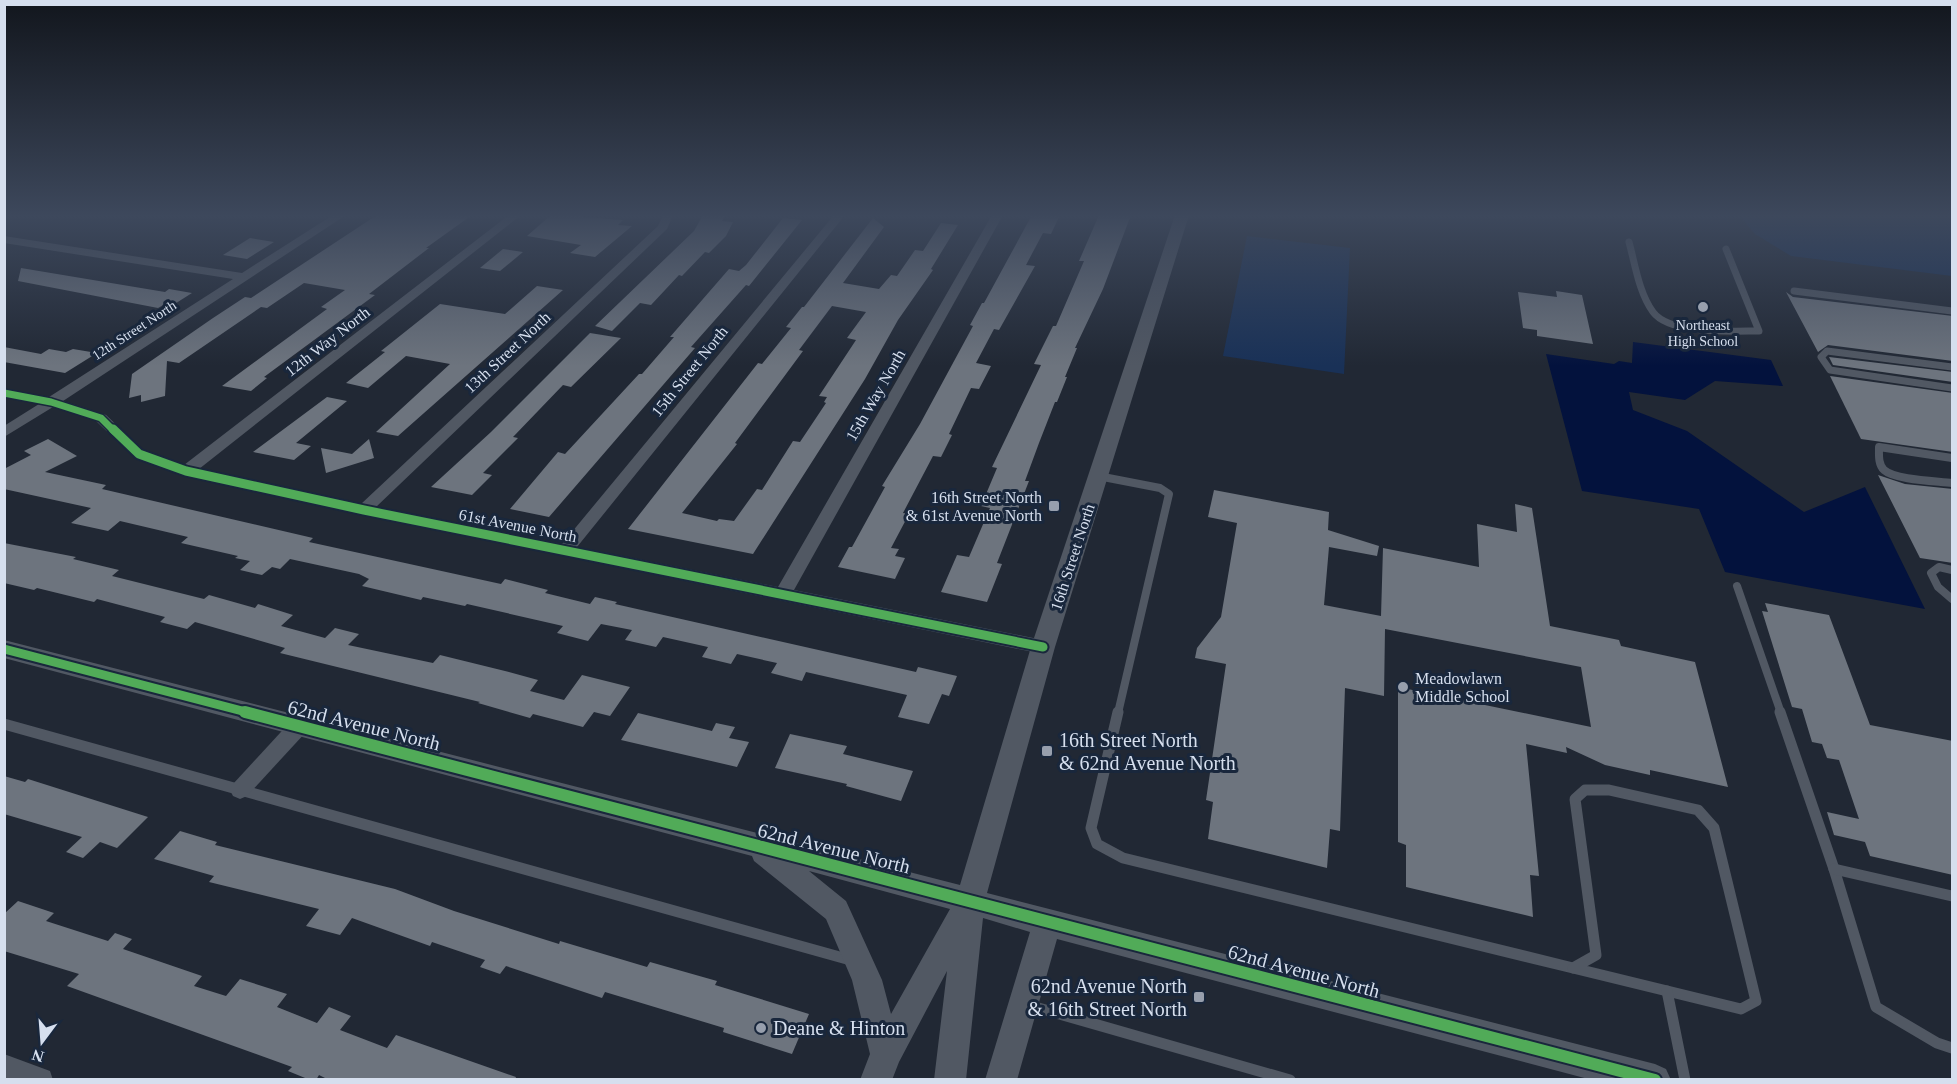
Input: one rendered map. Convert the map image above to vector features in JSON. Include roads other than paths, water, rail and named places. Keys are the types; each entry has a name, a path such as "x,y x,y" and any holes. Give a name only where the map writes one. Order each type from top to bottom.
{"street":[{"path":"172,266 244,277"},
{"name":"12th Street North","path":"4,433 262,266"},
{"name":"12th Way North","path":"186,471 451,266"},
{"name":"13th Street North","path":"364,510 621,266"},
{"name":"15th Street North","path":"566,550 799,266"},
{"name":"15th Way North","path":"783,594 969,266"},
{"name":"16th Street North","path":"950,1080 970,901 1043,647 1166,266"},
{"name":"61st Avenue North","path":"4,393 51,402 101,418 139,454 186,471 364,510 1043,647"},
{"name":"62nd Avenue North","path":"4,649 1655,1080"},
{"path":"240,790 298,726"},
{"path":"757,846 836,910 867,980 881,1067"},
{"name":"16th Street North","path":"881,1067 970,901"},
{"path":"1001,1080 1047,923"},
{"path":"4,1066 41,1080"}],"lane":[{"path":"1637,266 1653,314 1666,323 1722,331 1759,331 1733,266"},
{"path":"1794,291 1953,311"},
{"path":"1953,367 1827,351 1821,357 1830,370 1953,388"},
{"path":"1953,458 1879,447 1879,460 1884,470 1894,475 1953,483"},
{"path":"1098,476 1160,488 1169,494 1091,828 1096,844 1123,858 1573,968 1668,991 1741,1009 1756,1001 1714,828 1698,810 1609,790 1585,790 1575,799 1596,955 1573,968"},
{"path":"1953,570 1939,567 1931,573 1938,587 1953,598"},
{"path":"1737,586 1834,869 1876,1007 1937,1043 1953,1048"},
{"path":"4,724 860,963"},
{"path":"1834,869 1953,896"},
{"path":"1668,991 1685,1080"},
{"path":"1024,1003 1290,1080"}],"place":[{"name":"Northeast High School","path":"1703,307"},
{"name":"16th Street North & 61st Avenue North","path":"1054,506"},
{"name":"Meadowlawn Middle School","path":"1403,687"},
{"name":"16th Street North & 62nd Avenue North","path":"1047,751"},
{"name":"62nd Avenue North & 16th Street North","path":"1199,997"},
{"name":"Deane & Hinton","path":"761,1028"}]}
